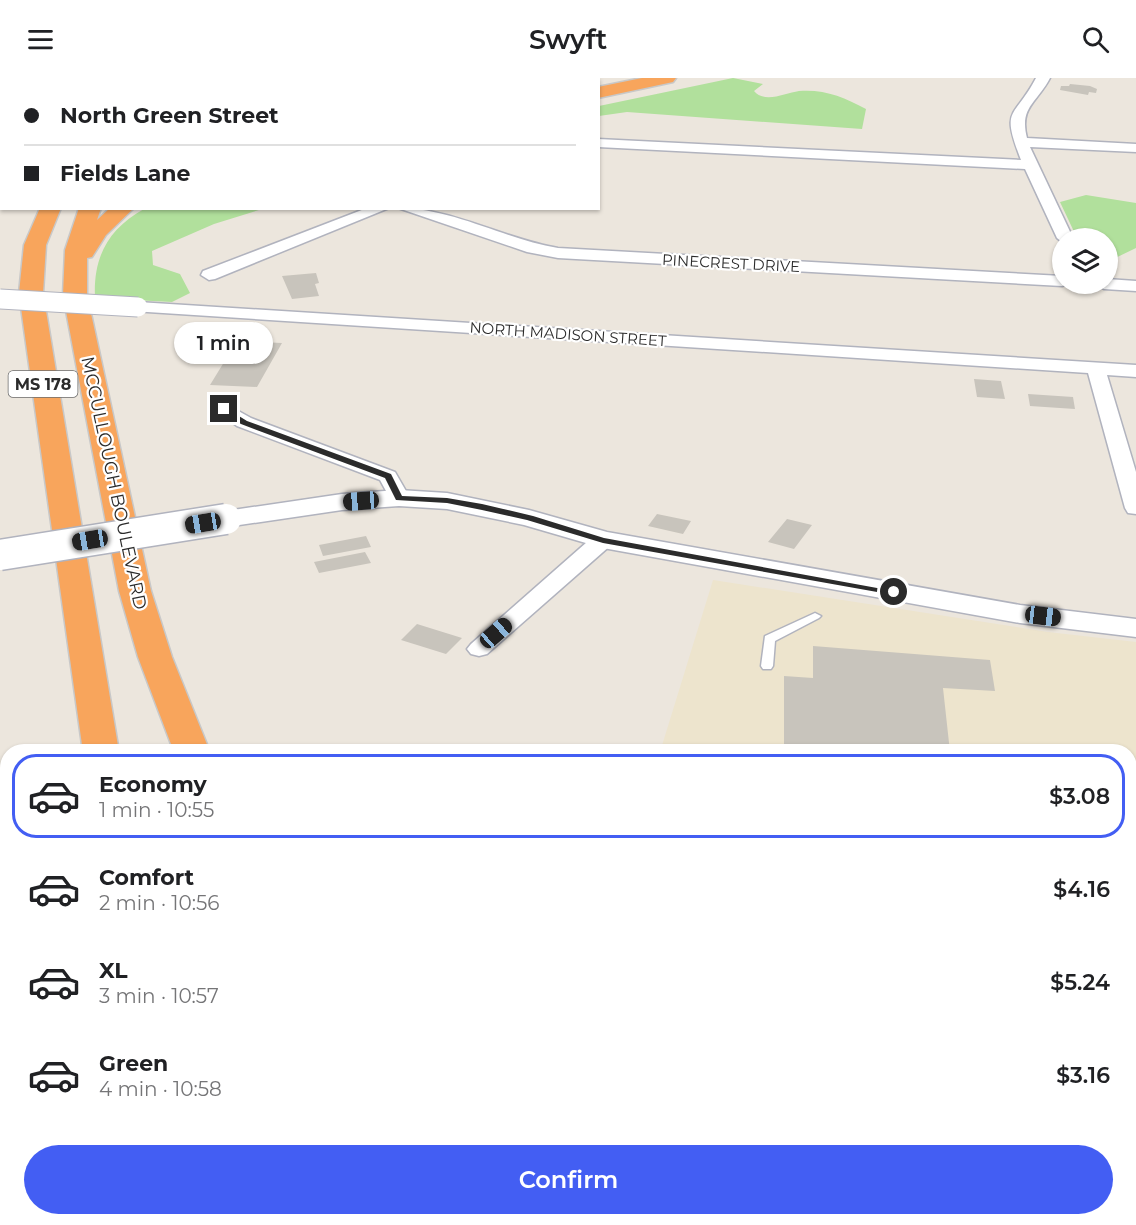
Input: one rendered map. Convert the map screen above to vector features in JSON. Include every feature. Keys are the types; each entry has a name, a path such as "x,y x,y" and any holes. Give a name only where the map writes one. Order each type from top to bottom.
{"highway":[{"path":"600,93 667,78"},
{"name":"MS 178","path":"50,210 35,245 31,293 100,744"},
{"name":"MCCULLOUGH BOULEVARD","path":"89,210 76,250 74,273 83,335 135,591 155,657 189,744"},
{"path":"74,273 97,231 122,210"},
{"path":"135,591 182,690 212,744"},
{"path":"76,744 87,672"}],"street":[{"path":"1043,78 1018,115 1017,126 1021,142 1060,228"},
{"path":"1021,142 1136,148"},
{"path":"600,143 1031,165"},
{"path":"209,275 377,210"},
{"name":"PINECREST DRIVE","path":"411,210 533,249 558,253 1052,280"},
{"path":"1118,285 1136,286"},
{"name":"NORTH MADISON STREET","path":"0,298 1136,372"},
{"path":"1096,369 1136,508"},
{"path":"224,409 244,422 388,476 399,498"},
{"path":"0,555 342,502 399,498 447,501 530,518 603,540 1009,612 1136,628"},
{"path":"478,649 603,540"}],"lane":[{"path":"766,666 769,639 815,616"}],"shaded area":[{"path":"713,580 1048,632 1136,642 1136,744 662,744"}],"green space":[{"path":"733,78 763,84 754,91 764,97 775,97 799,91 825,93 866,109 862,129 627,112 600,116 600,106"},
{"path":"1086,195 1136,203 1136,248 1118,257 1118,228 1072,228 1060,202"},
{"path":"142,210 259,210 214,224 152,251 153,265 180,274 190,293 172,302 95,298 95,283 100,257 112,235 131,217"}],"building":[{"path":"1070,84 1090,86 1097,89 1096,93 1089,92 1088,95 1060,90 1061,86"},
{"path":"316,273 319,283 315,284 319,296 292,299 282,276"},
{"path":"237,341 282,343 257,387 210,385"},
{"path":"974,379 1001,381 1005,399 977,397"},
{"path":"1028,394 1073,397 1075,409 1030,406"},
{"path":"657,514 691,521 683,534 648,526"},
{"path":"787,519 812,525 794,549 768,542"},
{"path":"366,536 371,547 323,556 319,545"},
{"path":"365,552 371,563 319,573 314,562"},
{"path":"417,624 462,638 446,654 401,640"},
{"path":"813,646 990,660 995,691 943,688 949,744 784,744 784,676 813,678"}],"route":[{"path":"224,409 244,422 388,476 399,498 447,501 482,507 530,518 603,540 894,592"}]}
